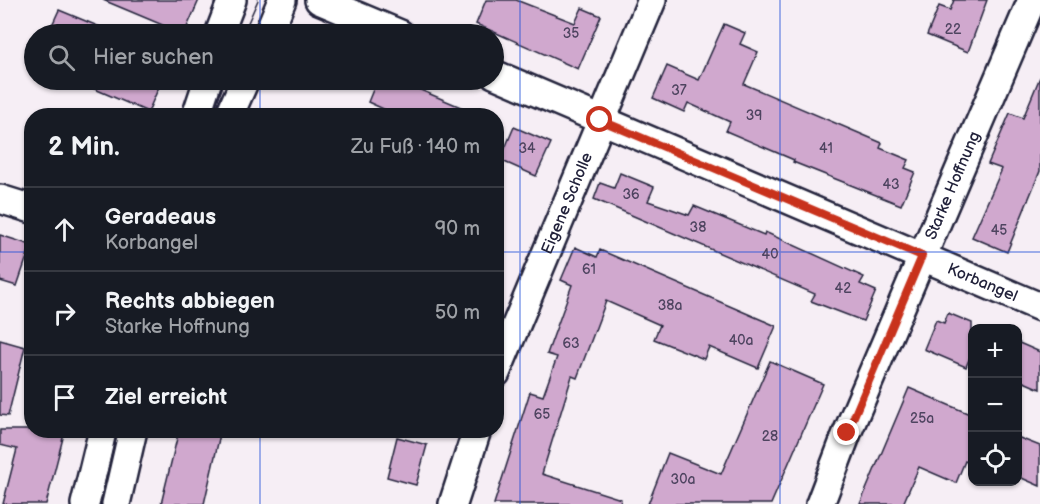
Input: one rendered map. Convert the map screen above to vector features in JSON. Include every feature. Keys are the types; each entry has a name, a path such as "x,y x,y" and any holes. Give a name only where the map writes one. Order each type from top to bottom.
{"street":[{"path":"223,24 232,0"},
{"path":"272,24 282,0"},
{"path":"319,0 376,24"},
{"name":"Eigene Scholle","path":"504,354 652,0"},
{"name":"Starke Hoffnung","path":"820,504 922,256 1032,0"},
{"name":"Korbangel","path":"504,78 1040,307"},
{"path":"199,108 205,90"},
{"path":"233,108 241,90"},
{"path":"0,199 24,206"},
{"path":"85,504 101,438"},
{"path":"116,504 131,438"},
{"path":"453,504 474,438"}],"building":[{"path":"103,0 199,0 188,24 160,24"},
{"path":"486,0 516,0 575,23 582,8 601,16 578,69 504,36 504,24 476,24"},
{"path":"954,0 987,0 968,52 927,35 939,6 950,10"},
{"path":"59,10 93,24 53,24"},
{"path":"724,24 745,33 740,44 758,52 744,84 882,143 880,148 909,160 905,168 915,172 901,205 793,162 794,160 726,131 730,122 688,103 684,112 653,98 667,66 699,80"},
{"path":"1040,77 1040,171 1007,252 972,237 1002,169 988,164 1010,113 1023,118"},
{"path":"97,90 158,90 150,108 139,108"},
{"path":"373,90 421,90 463,108 381,108 368,102"},
{"path":"514,127 551,143 536,176 504,162 504,151"},
{"path":"620,173 654,187 648,201 689,215 694,206 764,235 765,232 864,277 860,284 876,291 863,321 811,301 815,294 594,199 600,183 614,188"},
{"path":"0,235 24,243 24,266 17,286 0,281"},
{"path":"575,247 597,257 600,250 776,326 758,368 709,347 704,359 654,339 660,325 606,301 577,378 572,376 542,474 621,499 620,504 494,504 530,392 543,396 557,357 547,354 572,285 561,280"},
{"path":"948,313 972,323 968,324 966,367 924,349 936,320 944,323"},
{"path":"0,340 24,347 24,351 8,416 0,415"},
{"path":"1022,344 1040,352 1040,389 1022,381"},
{"path":"770,361 823,384 771,504 648,504 668,453 721,474"},
{"path":"909,388 968,413 968,462 965,461 956,483 919,467 903,504 860,504"},
{"path":"0,430 24,430 24,438 63,438 46,504 3,504 17,449 0,445"},
{"path":"177,438 219,438 204,504 161,504"},
{"path":"397,438 427,445 416,485 387,477"},
{"path":"1022,439 1040,446 1040,486 1022,478"}],"tram line":[{"path":"247,24 258,0"},
{"path":"215,108 221,90"},
{"path":"100,504 115,438"}],"route":[{"path":"600,120 922,256 847,433"}]}
